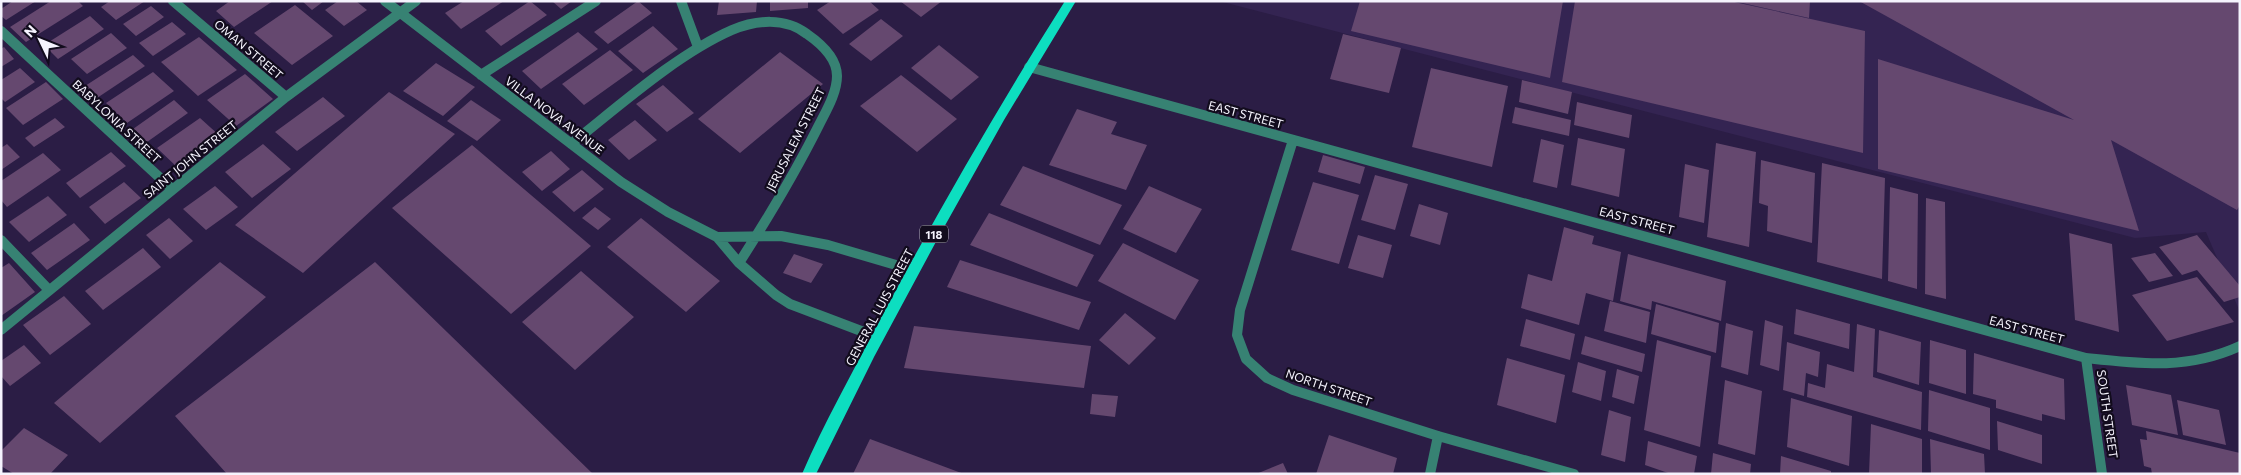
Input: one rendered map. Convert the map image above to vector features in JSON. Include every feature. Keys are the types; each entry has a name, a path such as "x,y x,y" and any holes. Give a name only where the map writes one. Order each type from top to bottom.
{"main road":[{"name":"GENERAL LUIS STREET","path":"809,474 877,336 913,270 1029,67 1071,1"}],"street":[{"name":"OMAN STREET","path":"173,1 286,97"},
{"name":"VILLA NOVA AVENUE","path":"385,1 622,182 660,207 717,237 739,263 759,282 790,304 877,336"},
{"name":"SAINT JOHN STREET","path":"1,330 286,97 416,1"},
{"path":"481,75 596,1"},
{"path":"681,1 698,47"},
{"name":"JERUSALEM STREET","path":"571,144 698,47 747,25 766,22 793,24 821,44 831,59 838,76 821,119 758,235 739,263"},
{"name":"BABYLONIA STREET","path":"1,31 172,189"},
{"name":"EAST STREET","path":"1029,67 1621,228 2086,358 2164,365 2204,361 2240,346"},
{"name":"NORTH STREET","path":"1293,140 1240,310 1237,334 1246,359 1267,378 1292,390 1438,436 1574,474"},
{"path":"717,237 781,236 820,243 913,270"},
{"path":"1,240 49,290"},
{"name":"SOUTH STREET","path":"2086,358 2102,474"},
{"path":"1430,474 1438,436"}],"shaded area":[{"path":"1219,1 2240,1 2240,312 2206,232 2135,238"}],"building":[{"path":"13,1 36,1 6,20 1,16 1,9"},
{"path":"51,1 78,1 83,6 26,42 10,27"},
{"path":"110,1 145,1 116,20 101,7"},
{"path":"230,1 273,1 234,27 216,11"},
{"path":"302,1 324,1 312,10"},
{"path":"338,1 356,1 367,10 344,26 325,10"},
{"path":"464,1 504,1 461,29 445,13"},
{"path":"530,1 547,15 501,46 485,31"},
{"path":"552,1 572,1 561,9"},
{"path":"638,1 652,13 608,44 594,32"},
{"path":"719,1 757,1 756,12 717,15"},
{"path":"770,1 808,1 808,8 770,11"},
{"path":"831,1 869,1 879,10 843,34 817,10"},
{"path":"900,1 942,1 921,17"},
{"path":"1360,1 1563,1 1550,78 1351,31"},
{"path":"1575,1 1730,1 1865,31 1863,153 1562,82"},
{"path":"1810,1 1809,18 1738,2"},
{"path":"1859,1 2240,1 2240,205 2237,210 2111,140 2139,231 1878,169 1878,59 2074,120"},
{"path":"295,5 333,36 292,65 254,33"},
{"path":"151,6 164,17 136,36 123,24"},
{"path":"90,16 104,29 58,59 44,45"},
{"path":"881,19 903,36 871,61 849,44"},
{"path":"172,22 186,34 153,56 139,43"},
{"path":"653,26 678,49 643,73 618,51"},
{"path":"578,32 598,49 541,89 522,71"},
{"path":"111,33 127,48 87,74 71,59"},
{"path":"1343,34 1401,48 1389,93 1330,79"},
{"path":"199,37 237,70 198,96 161,62"},
{"path":"939,45 979,77 951,100 911,68"},
{"path":"4,47 14,59 1,67 1,49"},
{"path":"610,50 633,70 584,105 562,84"},
{"path":"780,52 823,84 740,153 698,119"},
{"path":"133,55 145,66 97,98 85,86"},
{"path":"436,63 475,87 443,116 403,91"},
{"path":"20,68 35,82 5,102 1,98 1,80"},
{"path":"1431,68 1508,86 1492,167 1412,147"},
{"path":"153,72 174,91 127,123 106,103"},
{"path":"245,74 273,99 236,126 207,100"},
{"path":"901,75 957,119 917,152 860,106"},
{"path":"1522,80 1572,92 1568,114 1519,102"},
{"path":"46,82 63,99 23,125 6,108"},
{"path":"663,85 694,113 667,132 636,104"},
{"path":"389,92 455,134 303,273 235,225"},
{"path":"323,97 345,116 297,151 275,132"},
{"path":"174,100 188,113 147,142 133,129"},
{"path":"471,100 501,120 477,141 447,121"},
{"path":"1577,102 1632,115 1629,138 1574,125"},
{"path":"1515,107 1571,120 1569,136 1512,123"},
{"path":"1077,109 1117,122 1111,134 1147,145 1126,190 1049,165"},
{"path":"55,118 65,127 34,147 25,138"},
{"path":"200,118 221,137 178,168 157,148"},
{"path":"635,120 657,140 629,160 608,140"},
{"path":"1578,138 1625,149 1619,197 1571,185"},
{"path":"1541,139 1564,145 1557,188 1533,182"},
{"path":"1716,143 1756,152 1749,247 1707,237"},
{"path":"7,144 20,157 1,170 1,148"},
{"path":"263,144 291,169 252,198 225,172"},
{"path":"472,145 591,246 511,314 392,208"},
{"path":"551,151 570,169 542,191 522,172"},
{"path":"111,152 126,166 80,198 66,183"},
{"path":"43,153 61,170 7,207 1,200 1,181"},
{"path":"1323,155 1365,167 1360,184 1318,172"},
{"path":"1761,160 1815,173 1812,243 1767,231 1768,206 1759,203"},
{"path":"1822,163 1885,178 1882,279 1817,262"},
{"path":"1685,164 1709,170 1704,223 1679,217"},
{"path":"1023,166 1122,205 1100,245 1000,205"},
{"path":"582,170 604,189 574,212 552,192"},
{"path":"1375,175 1408,184 1395,230 1361,220"},
{"path":"124,182 141,198 105,224 89,207"},
{"path":"1313,182 1359,195 1339,264 1291,250"},
{"path":"215,186 238,207 206,230 183,209"},
{"path":"1149,186 1202,209 1176,253 1123,229"},
{"path":"1890,187 1918,194 1917,289 1888,281"},
{"path":"48,196 67,215 29,242 9,222"},
{"path":"1926,198 1945,202 1946,299 1925,294"},
{"path":"1419,204 1448,213 1440,245 1410,236"},
{"path":"595,207 611,219 598,230 582,218"},
{"path":"989,213 1094,255 1077,287 970,245"},
{"path":"169,218 193,241 170,259 146,235"},
{"path":"641,218 720,281 686,312 607,247"},
{"path":"74,223 90,240 47,270 31,253"},
{"path":"1564,227 1594,236 1592,244 1621,252 1613,301 1586,293 1579,325 1521,308 1528,274 1552,281"},
{"path":"2069,233 2112,244 2119,332 2075,320"},
{"path":"1358,235 1392,245 1383,278 1348,268"},
{"path":"2197,235 2240,286 2240,297 2224,302 2197,270 2182,275 2159,247"},
{"path":"1123,243 1199,280 1175,320 1098,281"},
{"path":"143,248 161,267 103,310 85,291"},
{"path":"2155,253 2173,276 2149,282 2131,258"},
{"path":"794,254 823,264 811,283 783,273"},
{"path":"1628,254 1726,281 1721,321 1652,301 1651,310 1620,301"},
{"path":"960,260 1091,302 1079,330 947,287"},
{"path":"220,262 266,297 100,443 54,403"},
{"path":"375,262 593,474 227,474 175,416"},
{"path":"9,263 35,292 1,316 1,268"},
{"path":"581,271 634,317 575,370 522,322"},
{"path":"2197,277 2234,322 2167,341 2132,295"},
{"path":"64,296 91,324 50,355 23,325"},
{"path":"1610,301 1650,312 1646,343 1604,331"},
{"path":"1656,304 1719,323 1716,353 1651,334"},
{"path":"1796,309 1850,324 1849,349 1794,334"},
{"path":"1125,313 1156,338 1129,365 1099,340"},
{"path":"1526,319 1575,334 1570,360 1520,346"},
{"path":"1765,320 1783,326 1779,371 1760,365"},
{"path":"1726,323 1753,331 1748,375 1721,367"},
{"path":"1857,324 1875,329 1873,377 1922,392 1921,430 1807,397 1808,383 1825,388 1827,364 1854,372"},
{"path":"914,326 1091,346 1084,388 904,368"},
{"path":"1879,330 1921,342 1919,385 1877,372"},
{"path":"1585,336 1645,354 1642,372 1581,354"},
{"path":"1657,340 1711,356 1700,447 1644,430"},
{"path":"1930,340 1966,350 1966,394 1929,383"},
{"path":"1787,342 1820,352 1818,377 1806,373 1804,396 1783,390"},
{"path":"24,345 41,363 10,386 1,376 1,361"},
{"path":"1974,353 2064,379 2065,420 2042,414 2042,421 1996,408 1996,400 1973,394"},
{"path":"1507,358 1565,375 1556,423 1497,405"},
{"path":"1578,362 1606,371 1601,401 1572,392"},
{"path":"1617,369 1639,376 1634,404 1612,397"},
{"path":"1725,380 1762,391 1755,455 1718,444"},
{"path":"2126,385 2171,395 2178,435 2132,425"},
{"path":"1929,390 1990,408 1990,450 1928,431"},
{"path":"1092,394 1118,396 1115,417 1090,414"},
{"path":"1791,398 1852,416 1849,466 1787,447"},
{"path":"2177,400 2219,410 2226,445 2183,435"},
{"path":"1609,410 1631,417 1625,462 1601,455"},
{"path":"1997,421 2042,435 2042,464 1998,450"},
{"path":"1871,424 1922,439 1922,474 1869,474"},
{"path":"24,428 68,455 50,474 14,474 1,466 1,451"},
{"path":"2146,431 2240,453 2240,474 2152,474 2151,468 2144,466 2140,439 2147,440"},
{"path":"1329,435 1397,458 1393,474 1316,474"},
{"path":"870,439 964,474 853,474"},
{"path":"1930,439 1984,454 1985,474 1931,474"},
{"path":"1648,441 1697,456 1694,474 1671,474 1645,465"},
{"path":"1713,453 1751,464 1750,474 1711,474"},
{"path":"1781,456 1831,471 1831,474 1780,474"},
{"path":"1283,463 1288,474 1256,474"}]}
